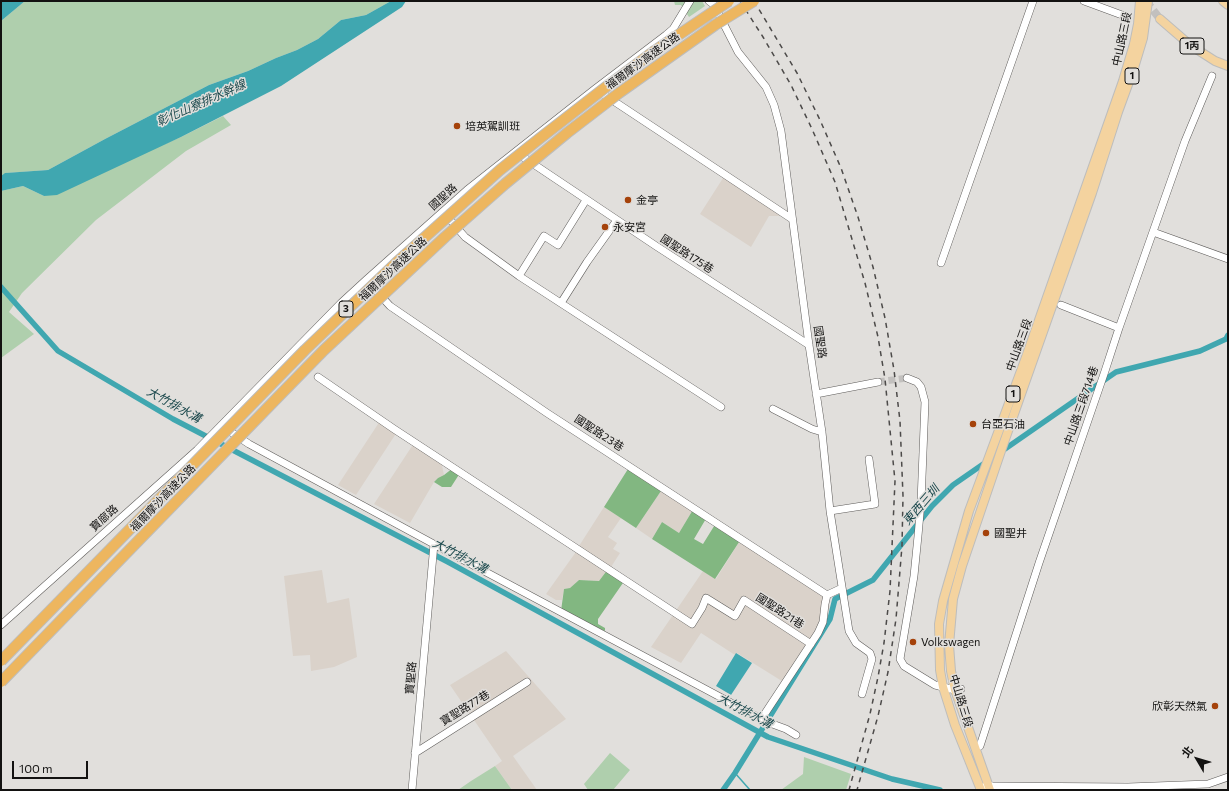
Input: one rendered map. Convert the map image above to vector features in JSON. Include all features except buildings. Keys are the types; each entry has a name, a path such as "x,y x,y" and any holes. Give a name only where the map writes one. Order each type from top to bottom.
{"highway":[{"name":"福爾摩沙高速公路","path":"1,661 305,350 396,263 500,170 653,52 729,1"},
{"name":"福爾摩沙高速公路","path":"1,682 279,396 389,288 445,236 539,156 620,93 703,33 754,1"}],"main road":[{"name":"中山路三段","path":"986,788 958,689 951,672 949,645 953,599 982,515 1082,189 1123,81 1134,44 1140,1"},
{"name":"中山路三段","path":"986,788 955,724 943,687 940,663 939,624 943,601 967,510 1029,361 1092,193 1118,112 1134,71 1143,38 1148,1"},
{"path":"1222,1 1228,5"},
{"name":"1丙","path":"1160,19 1190,45 1215,61 1228,66"},
{"path":"967,510 982,515"}],"street":[{"name":"國聖路","path":"221,426 341,303 366,280 443,212 515,152 673,29 690,1"},
{"path":"941,263 1033,1"},
{"path":"1084,1 1122,15"},
{"name":"國聖路","path":"714,2 738,52 766,87 774,104 781,131 809,346 822,432 830,511 848,631 856,643 870,653 872,659 862,694"},
{"name":"中山路三段714巷","path":"980,746 1039,562 1105,371 1118,328 1185,141 1212,76"},
{"path":"595,89 792,219"},
{"name":"國聖路175巷","path":"515,152 809,346"},
{"path":"519,276 544,236 558,245 586,200"},
{"path":"443,212 465,237 519,276 721,407"},
{"path":"561,303 587,262 617,220"},
{"path":"1153,232 1228,259"},
{"name":"國聖路23巷","path":"366,280 390,306 547,413 827,595"},
{"path":"1061,305 1118,328"},
{"name":"國聖路21巷","path":"318,376 394,429 692,624 702,608 706,598 735,616 744,600 810,644"},
{"path":"907,378 917,382 921,387 925,402 921,502 914,576 900,659 904,666 935,685 958,689"},
{"path":"816,394 878,382"},
{"path":"772,409 812,429 822,432"},
{"path":"221,426 249,444 434,544 767,722 786,729 796,735"},
{"name":"寶廍路","path":"1,625 197,450 221,426"},
{"path":"830,511 876,504 869,459"},
{"name":"寶聖路","path":"412,790 434,544"},
{"path":"762,718 818,633 823,622 827,595 842,588"},
{"name":"寶聖路77巷","path":"415,753 527,682"},
{"path":"986,788 1128,787 1208,784 1228,777"}],"shaded area":[{"path":"725,175 781,211 780,216 769,216 751,247 700,214"},
{"path":"380,421 397,432 356,495 338,485"},
{"path":"414,443 441,461 444,475 434,482 410,523 374,504"},
{"path":"663,488 694,508 679,533 662,522 652,539 636,528"},
{"path":"604,507 621,518 608,537 617,543 613,549 620,553 611,567 579,546"},
{"path":"741,539 826,594 826,613 785,683 737,653 735,655 701,633 681,663 651,647 703,571 716,579"},
{"path":"578,549 608,569 599,581 579,580 570,588 564,589 562,600 556,600 546,594"},
{"path":"322,570 327,603 349,598 357,657 334,667 311,671 310,655 293,656 284,576"},
{"path":"506,651 566,719 513,756 537,790 512,790 495,766 502,761 450,685"}],"green space":[{"path":"25,1 391,1 366,15 341,20 318,39 297,50 248,71 209,85 48,170 6,173 1,176 1,21"},
{"path":"674,1 702,1 705,6 689,17 681,5 675,5"},
{"path":"223,116 231,125 186,151 96,220 22,293 9,312 34,334 1,358 1,191 23,186 44,196 181,137"},
{"path":"453,468 460,473 451,487 442,487 434,482 438,478"},
{"path":"628,469 663,488 636,528 604,507"},
{"path":"694,508 707,517 694,539 703,544 716,523 741,539 715,579 652,539 662,522 679,533"},
{"path":"608,569 625,580 598,619 598,624 605,628 605,631 561,611 564,589 570,588 579,580 599,581"},
{"path":"610,753 630,770 613,790 588,790 584,784"},
{"path":"804,757 851,774 846,790 781,790 803,774"},
{"path":"495,766 512,790 458,790 471,781"}],"water":[{"path":"1,1 25,1 1,21"},
{"name":"彰化山寮排水幹線","path":"391,1 406,1 402,7 281,86 181,137 57,195 44,196 23,186 1,191 1,176 5,173 48,170 209,85 248,71 297,50 318,39 341,20 366,15"},
{"path":"736,653 752,663 731,695 716,686"}],"waterway":[{"name":"大竹排水溝","path":"1,287 58,351 173,419 448,562 768,737 892,779 940,790"},
{"name":"東西三圳","path":"723,790 830,619 835,599 873,580 932,506 953,485 1116,372 1200,351 1226,339 1228,335"},
{"path":"735,773 750,790"}],"tunnel":[{"path":"1146,1 1160,19"},
{"path":"878,382 907,378"}],"railway":[{"path":"740,1 791,85 835,182 865,283 878,337 885,379 895,481 890,591 884,643 878,677 870,714 849,790"},
{"path":"754,1 797,73 841,168 873,267 885,318 894,370 900,421 903,496 902,546 896,619 888,672 878,716 857,790"}],"place":[{"name":"培英駕訓班","path":"457,126"},
{"name":"金亭","path":"628,200"},
{"name":"永安宮","path":"605,227"},
{"name":"台亞石油","path":"973,424"},
{"name":"國聖井","path":"986,533"},
{"name":"Volkswagen","path":"913,642"},
{"name":"欣彰天然氣","path":"1215,706"}]}
